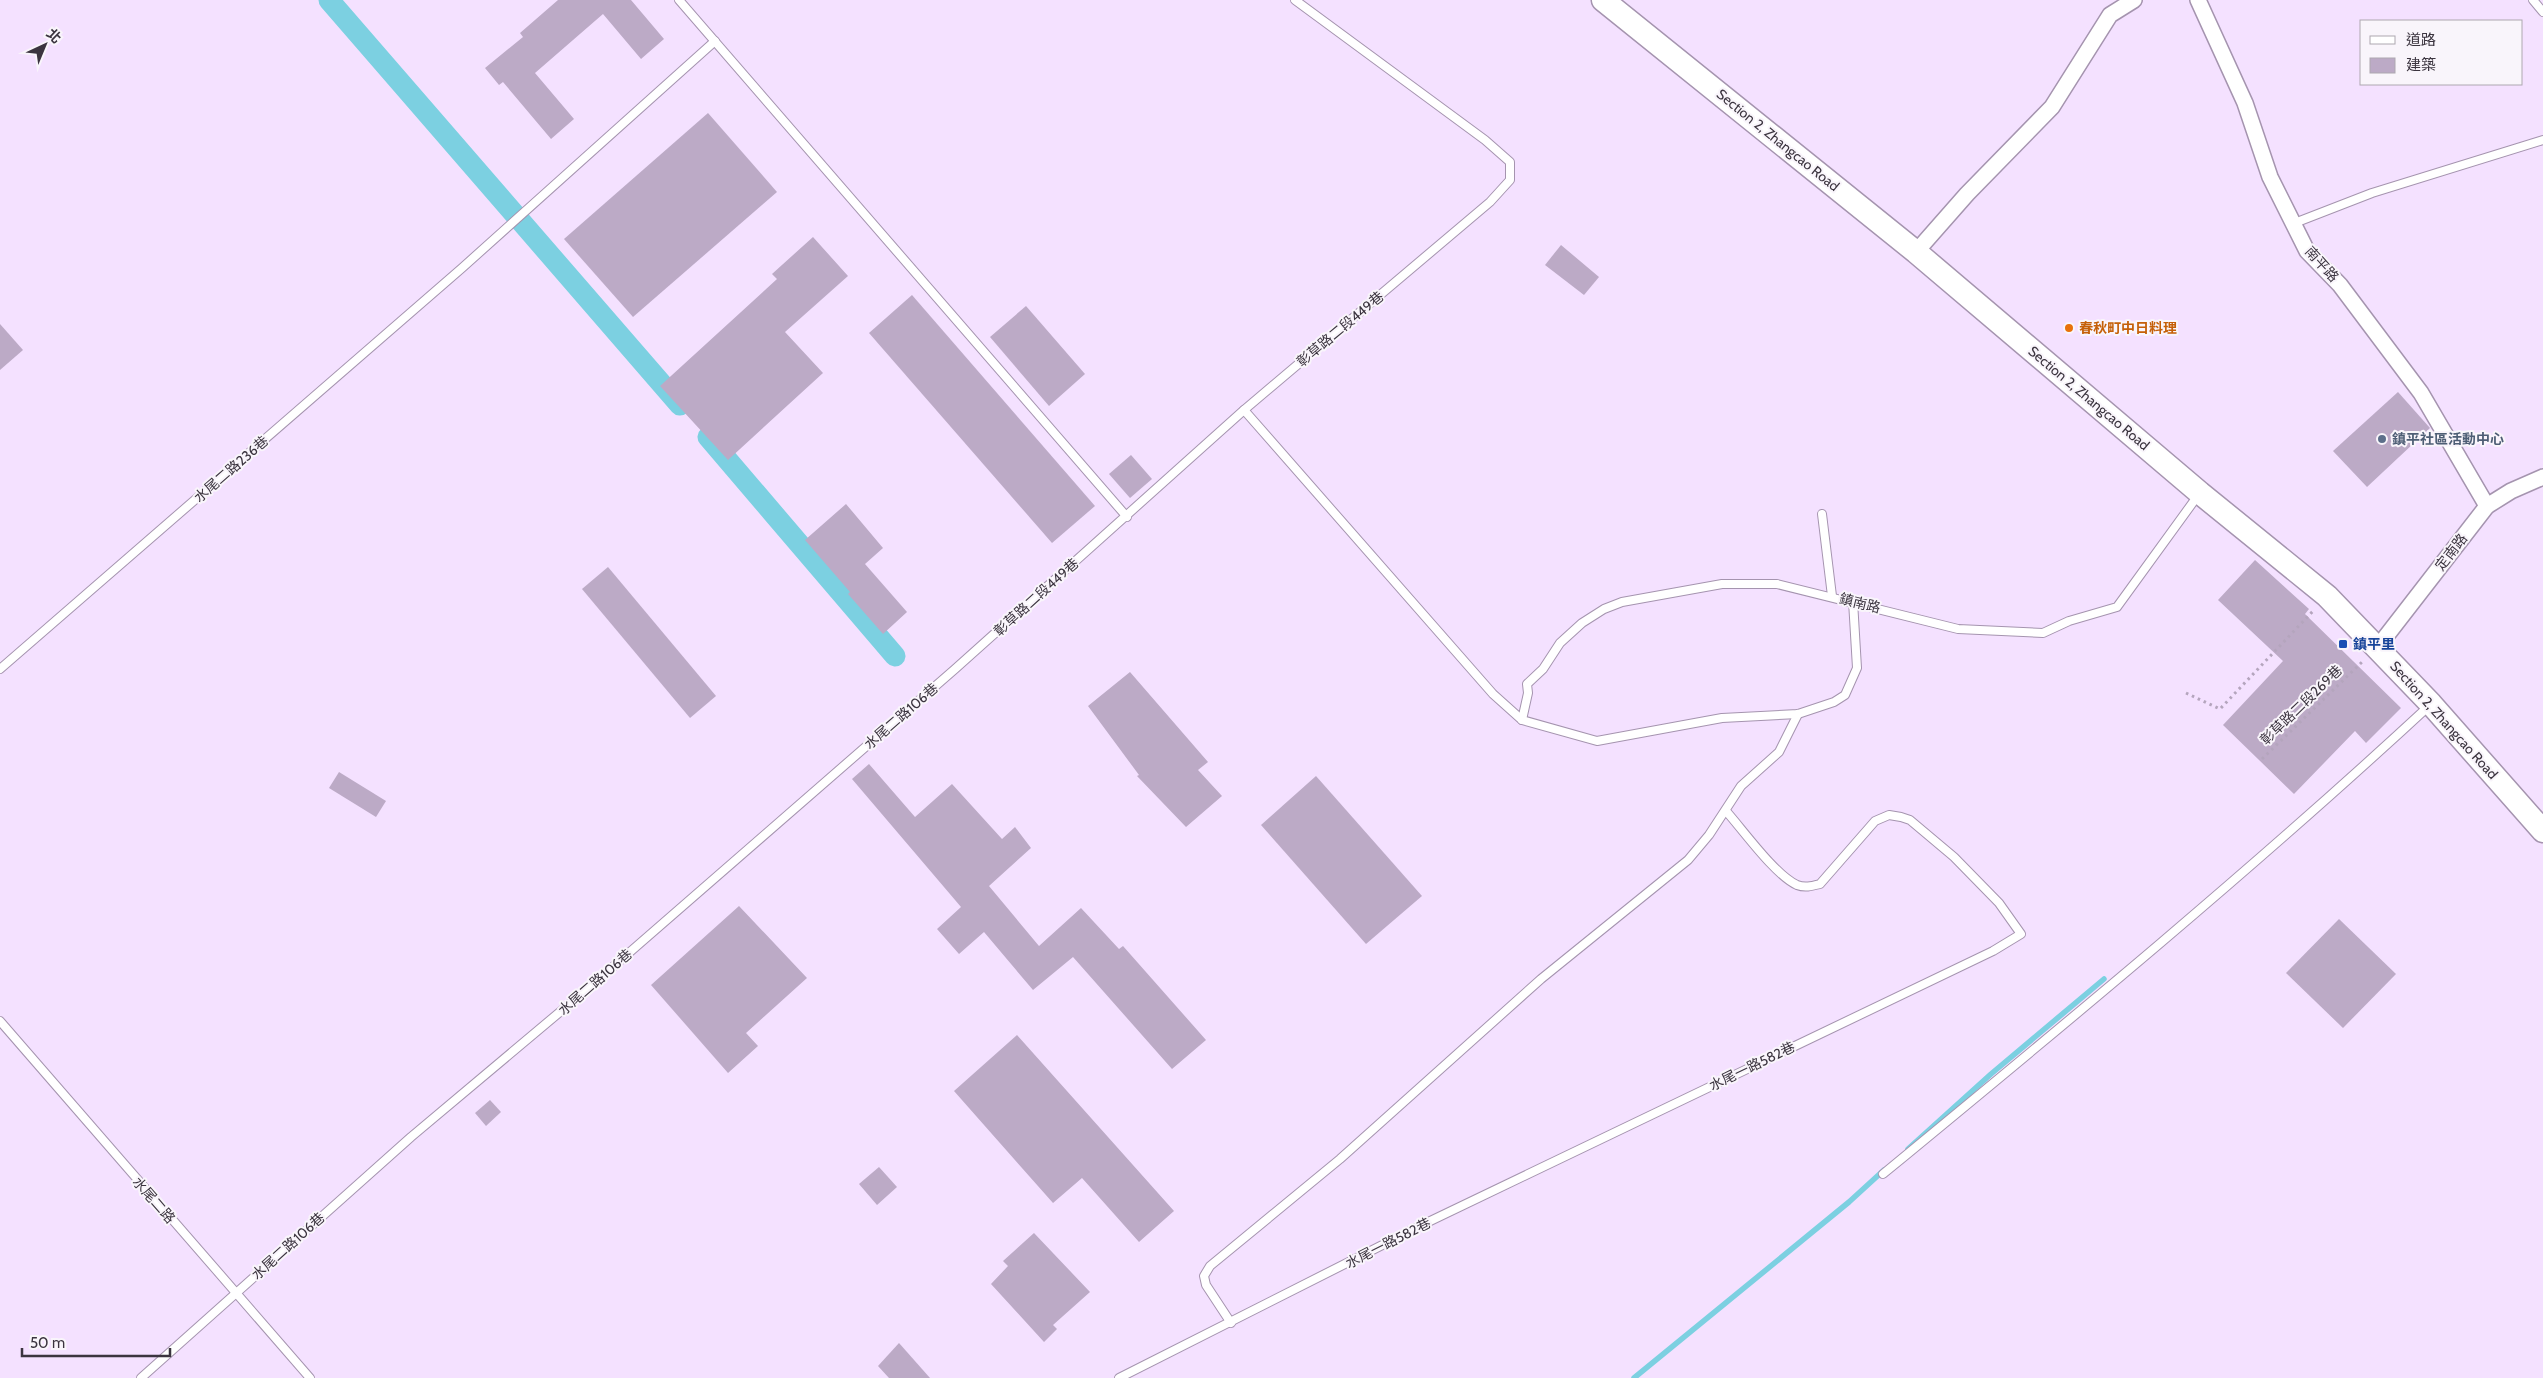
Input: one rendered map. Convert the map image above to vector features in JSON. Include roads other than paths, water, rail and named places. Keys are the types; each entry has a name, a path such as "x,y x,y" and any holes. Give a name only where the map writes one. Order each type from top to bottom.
{"street":[{"name":"Section 2, Zhangcao Road","path":"1603,0 1916,252 2200,493 2327,596 2431,704 2543,831"},
{"path":"1916,252 1967,194 2052,107 2110,15 2134,0"},
{"name":"南平路","path":"2198,0 2245,103 2270,177 2307,252 2340,285 2420,393 2487,506"},
{"name":"定南路","path":"2377,648 2487,506 2543,477"}],"lane":[{"path":"679,0 1127,517"},
{"name":"彰草路二段449巷","path":"955,669 1127,517 1244,410 1490,202 1510,180 1510,162 1485,140 1295,0"},
{"path":"2533,0 2543,12"},
{"name":"水尾二路236巷","path":"0,669 462,268 715,41"},
{"path":"2292,224 2372,193 2543,140"},
{"path":"1244,410 1493,694 1522,720 1597,741 1722,718 1798,714 1834,702 1846,695 1857,668 1853,602"},
{"name":"鎮南路","path":"1522,720 1528,693 1527,684 1543,669 1560,643 1582,623 1604,609 1622,602 1722,584 1777,584 1832,596 1958,629 2043,633 2069,621 2118,607 2200,493"},
{"path":"1822,514 1832,596"},
{"name":"水尾二路106巷","path":"141,1378 411,1137 592,985 955,669"},
{"path":"1883,1174 2152,952 2330,798 2431,704"},
{"path":"1231,1323 1206,1285 1204,1276 1210,1266 1340,1159 1541,979 1688,860 1704,842 1741,786 1779,752 1798,714"},
{"name":"水尾一路582巷","path":"1119,1378 1450,1212 1993,951 2020,934 1999,903 1954,857 1910,820 1889,815 1875,821 1820,884 1810,887 1798,885 1783,875 1726,811"},
{"name":"水尾二路","path":"0,1021 234,1294 310,1378"}],"waterway":[{"path":"329,0 680,405"},
{"path":"708,437 895,656"},
{"path":"1908,1149 1991,1074 2104,979"},
{"path":"1634,1378 1849,1202 1884,1170"}],"place":[{"name":"春秋町中日料理","path":"2069,328"},
{"name":"鎮平社區活動中心","path":"2382,439"},
{"name":"鎮平里","path":"2343,644"}]}
